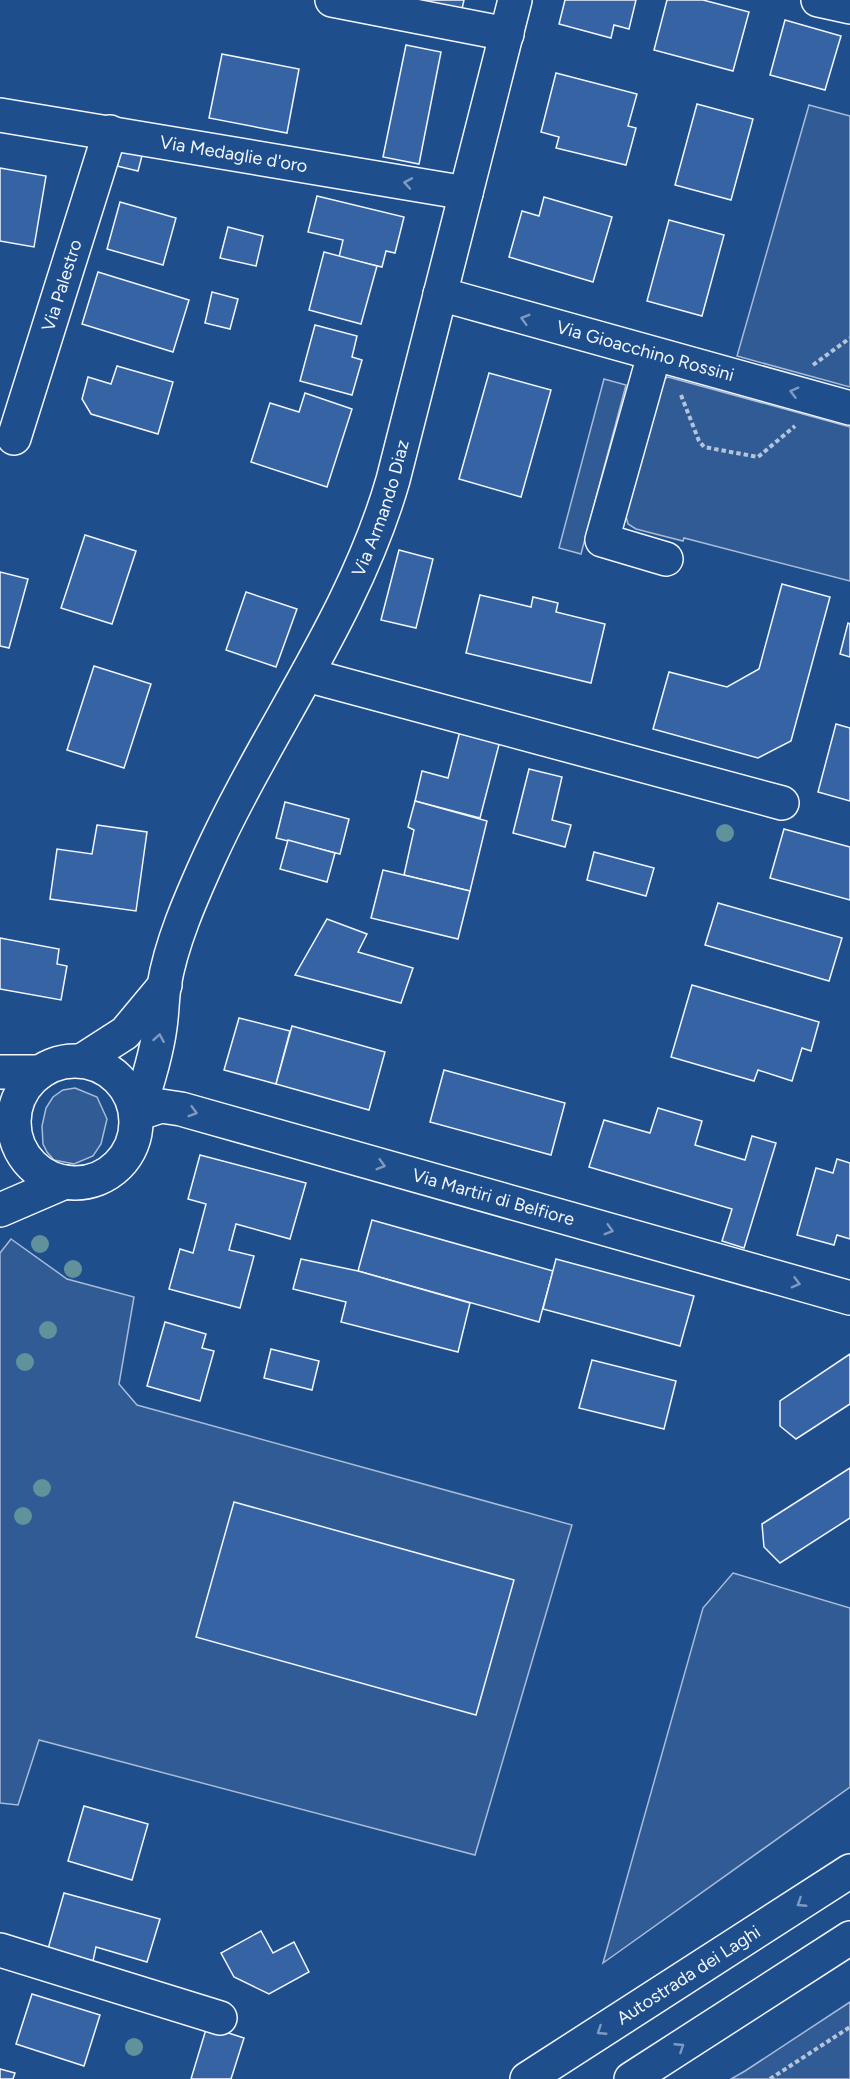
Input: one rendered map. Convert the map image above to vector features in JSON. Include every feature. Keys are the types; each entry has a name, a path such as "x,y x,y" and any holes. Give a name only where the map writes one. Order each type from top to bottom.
{"main road":[{"path":"332,0 507,34"},
{"name":"Via Armando Diaz","path":"7,1125 26,1158 49,1178 65,1182 88,1182 99,1179 122,1162 131,1148 136,1131 137,1114 157,1049 165,985 184,920 208,860 352,590 375,538 393,480 515,0"},
{"path":"818,0 850,8"},
{"name":"Via Medaglie d'oro","path":"0,116 110,132 466,193"},
{"name":"Via Palestro","path":"14,438 110,132"},
{"name":"Via Gioacchino Rossini","path":"440,294 850,408"},
{"path":"654,355 602,540 666,559"},
{"path":"307,675 782,803"},
{"name":"Via Armando Diaz","path":"0,1072 40,1071 53,1064 83,1060 125,1033 165,985"},
{"path":"83,1060 103,1066 119,1078 131,1095 137,1114"},
{"path":"0,1166 7,1125 15,1112 19,1097 40,1071"},
{"name":"Via Martiri di Belfiore","path":"137,1114 160,1106 181,1109 850,1298"},
{"name":"Via Armando Diaz","path":"0,1210 65,1182"},
{"name":"Autostrada dei Laghi","path":"527,2079 850,1871"},
{"path":"631,2079 850,1938"},
{"path":"0,1950 220,2018"}],"path":[{"path":"807,370 850,338"},
{"path":"679,389 699,441 704,447 713,450 758,457 798,423"},
{"path":"771,2079 850,2026"}],"shaded area":[{"path":"809,105 850,116 850,387 737,356"},
{"path":"668,377 850,427 850,581 684,538 683,541 636,529 628,524 626,516 664,379"},
{"path":"604,379 626,385 581,554 559,548"},
{"path":"75,1088 97,1097 107,1119 101,1144 93,1156 74,1164 54,1160 47,1152 43,1144 42,1126 46,1108 53,1097 63,1090"},
{"path":"11,1239 67,1279 134,1297 119,1384 137,1405 572,1525 475,1855 39,1740 18,1805 0,1803 0,1253"},
{"path":"733,1573 850,1608 850,1787 603,1963 703,1608"},
{"path":"850,2002 850,2079 731,2079 745,2071"}],"building":[{"path":"415,0 464,0 462,9"},
{"path":"565,0 636,0 629,29 614,25 611,38 559,24"},
{"path":"667,0 703,0 749,12 733,71 654,50"},
{"path":"785,20 841,36 825,90 770,75"},
{"path":"406,45 441,52 419,164 383,157"},
{"path":"222,54 299,69 287,133 209,118"},
{"path":"556,73 637,94 628,126 636,128 626,165 556,148 559,137 541,132"},
{"path":"697,104 753,119 731,200 675,185"},
{"path":"122,147 143,152 138,171 117,166"},
{"path":"0,168 46,176 34,247 0,241"},
{"path":"317,196 404,217 395,253 386,251 382,267 339,257 343,240 308,232"},
{"path":"544,197 612,217 593,282 509,257 522,211 539,216"},
{"path":"120,202 176,218 163,265 107,249"},
{"path":"669,220 724,235 702,316 647,301"},
{"path":"228,227 263,236 256,266 220,258"},
{"path":"324,252 377,266 361,324 309,310"},
{"path":"98,272 189,300 173,352 82,324"},
{"path":"212,292 238,299 230,329 205,323"},
{"path":"315,325 357,336 352,357 362,360 352,395 300,381"},
{"path":"117,366 173,382 158,434 91,414 82,399 88,377 111,384"},
{"path":"489,373 551,390 521,497 459,479"},
{"path":"305,393 352,409 327,487 251,462 270,403 299,412"},
{"path":"85,535 136,551 112,624 61,608"},
{"path":"399,550 433,559 416,628 381,620"},
{"path":"0,572 28,579 9,648 0,646"},
{"path":"782,584 830,597 791,741 758,758 653,729 669,672 727,687 759,669"},
{"path":"246,592 297,609 276,667 226,650"},
{"path":"480,595 531,607 533,597 558,603 556,612 605,624 591,683 466,653"},
{"path":"848,623 850,624 850,657 840,654"},
{"path":"94,666 151,684 124,768 67,750"},
{"path":"462,723 502,733 480,818 415,801 422,771 448,778"},
{"path":"836,724 850,728 850,801 818,792"},
{"path":"529,769 562,777 552,820 571,825 565,847 513,833"},
{"path":"415,801 487,821 470,891 404,875 414,830 408,827"},
{"path":"285,802 349,819 340,854 276,838"},
{"path":"97,825 147,832 136,911 50,899 57,849 92,854"},
{"path":"784,829 850,847 850,900 770,878"},
{"path":"288,840 335,853 327,882 280,869"},
{"path":"594,852 654,868 646,896 587,880"},
{"path":"383,870 470,891 458,939 371,918"},
{"path":"718,903 842,938 829,981 705,945"},
{"path":"327,919 367,934 358,952 413,968 401,1003 295,975"},
{"path":"0,938 59,949 57,964 67,966 61,1000 0,989"},
{"path":"692,985 819,1022 811,1051 802,1048 792,1081 758,1070 754,1081 671,1057"},
{"path":"239,1018 290,1031 276,1084 224,1070"},
{"path":"292,1026 385,1052 369,1110 276,1084"},
{"path":"444,1070 565,1103 551,1155 430,1122"},
{"path":"658,1108 702,1121 695,1145 745,1160 752,1136 776,1143 744,1248 722,1241 732,1209 589,1167 604,1120 650,1133"},
{"path":"200,1155 306,1183 290,1239 236,1224 229,1250 254,1256 240,1308 169,1289 180,1249 193,1253 206,1204 188,1199"},
{"path":"837,1159 850,1163 850,1239 837,1235 834,1245 797,1235 816,1168 833,1173"},
{"path":"372,1220 553,1271 539,1322 358,1271"},
{"path":"301,1259 358,1271 470,1303 458,1352 341,1322 346,1302 293,1289"},
{"path":"556,1259 694,1296 680,1346 543,1309"},
{"path":"165,1322 206,1334 202,1348 214,1351 200,1401 147,1386"},
{"path":"271,1349 319,1361 312,1390 264,1378"},
{"path":"850,1354 850,1404 796,1439 780,1426 780,1401"},
{"path":"592,1360 676,1381 664,1429 579,1408"},
{"path":"850,1468 850,1518 780,1563 764,1547 762,1524"},
{"path":"234,1502 514,1580 476,1715 196,1637"},
{"path":"84,1806 148,1824 132,1880 68,1861"},
{"path":"64,1893 160,1919 147,1962 96,1947 93,1961 48,1949"},
{"path":"261,1931 273,1953 294,1942 309,1972 269,1994 234,1977 221,1953"},
{"path":"32,1994 100,2015 84,2066 16,2044"},
{"path":"207,2026 244,2038 231,2079 191,2079"},
{"path":"0,2069 15,2073 13,2079 0,2079"}]}
